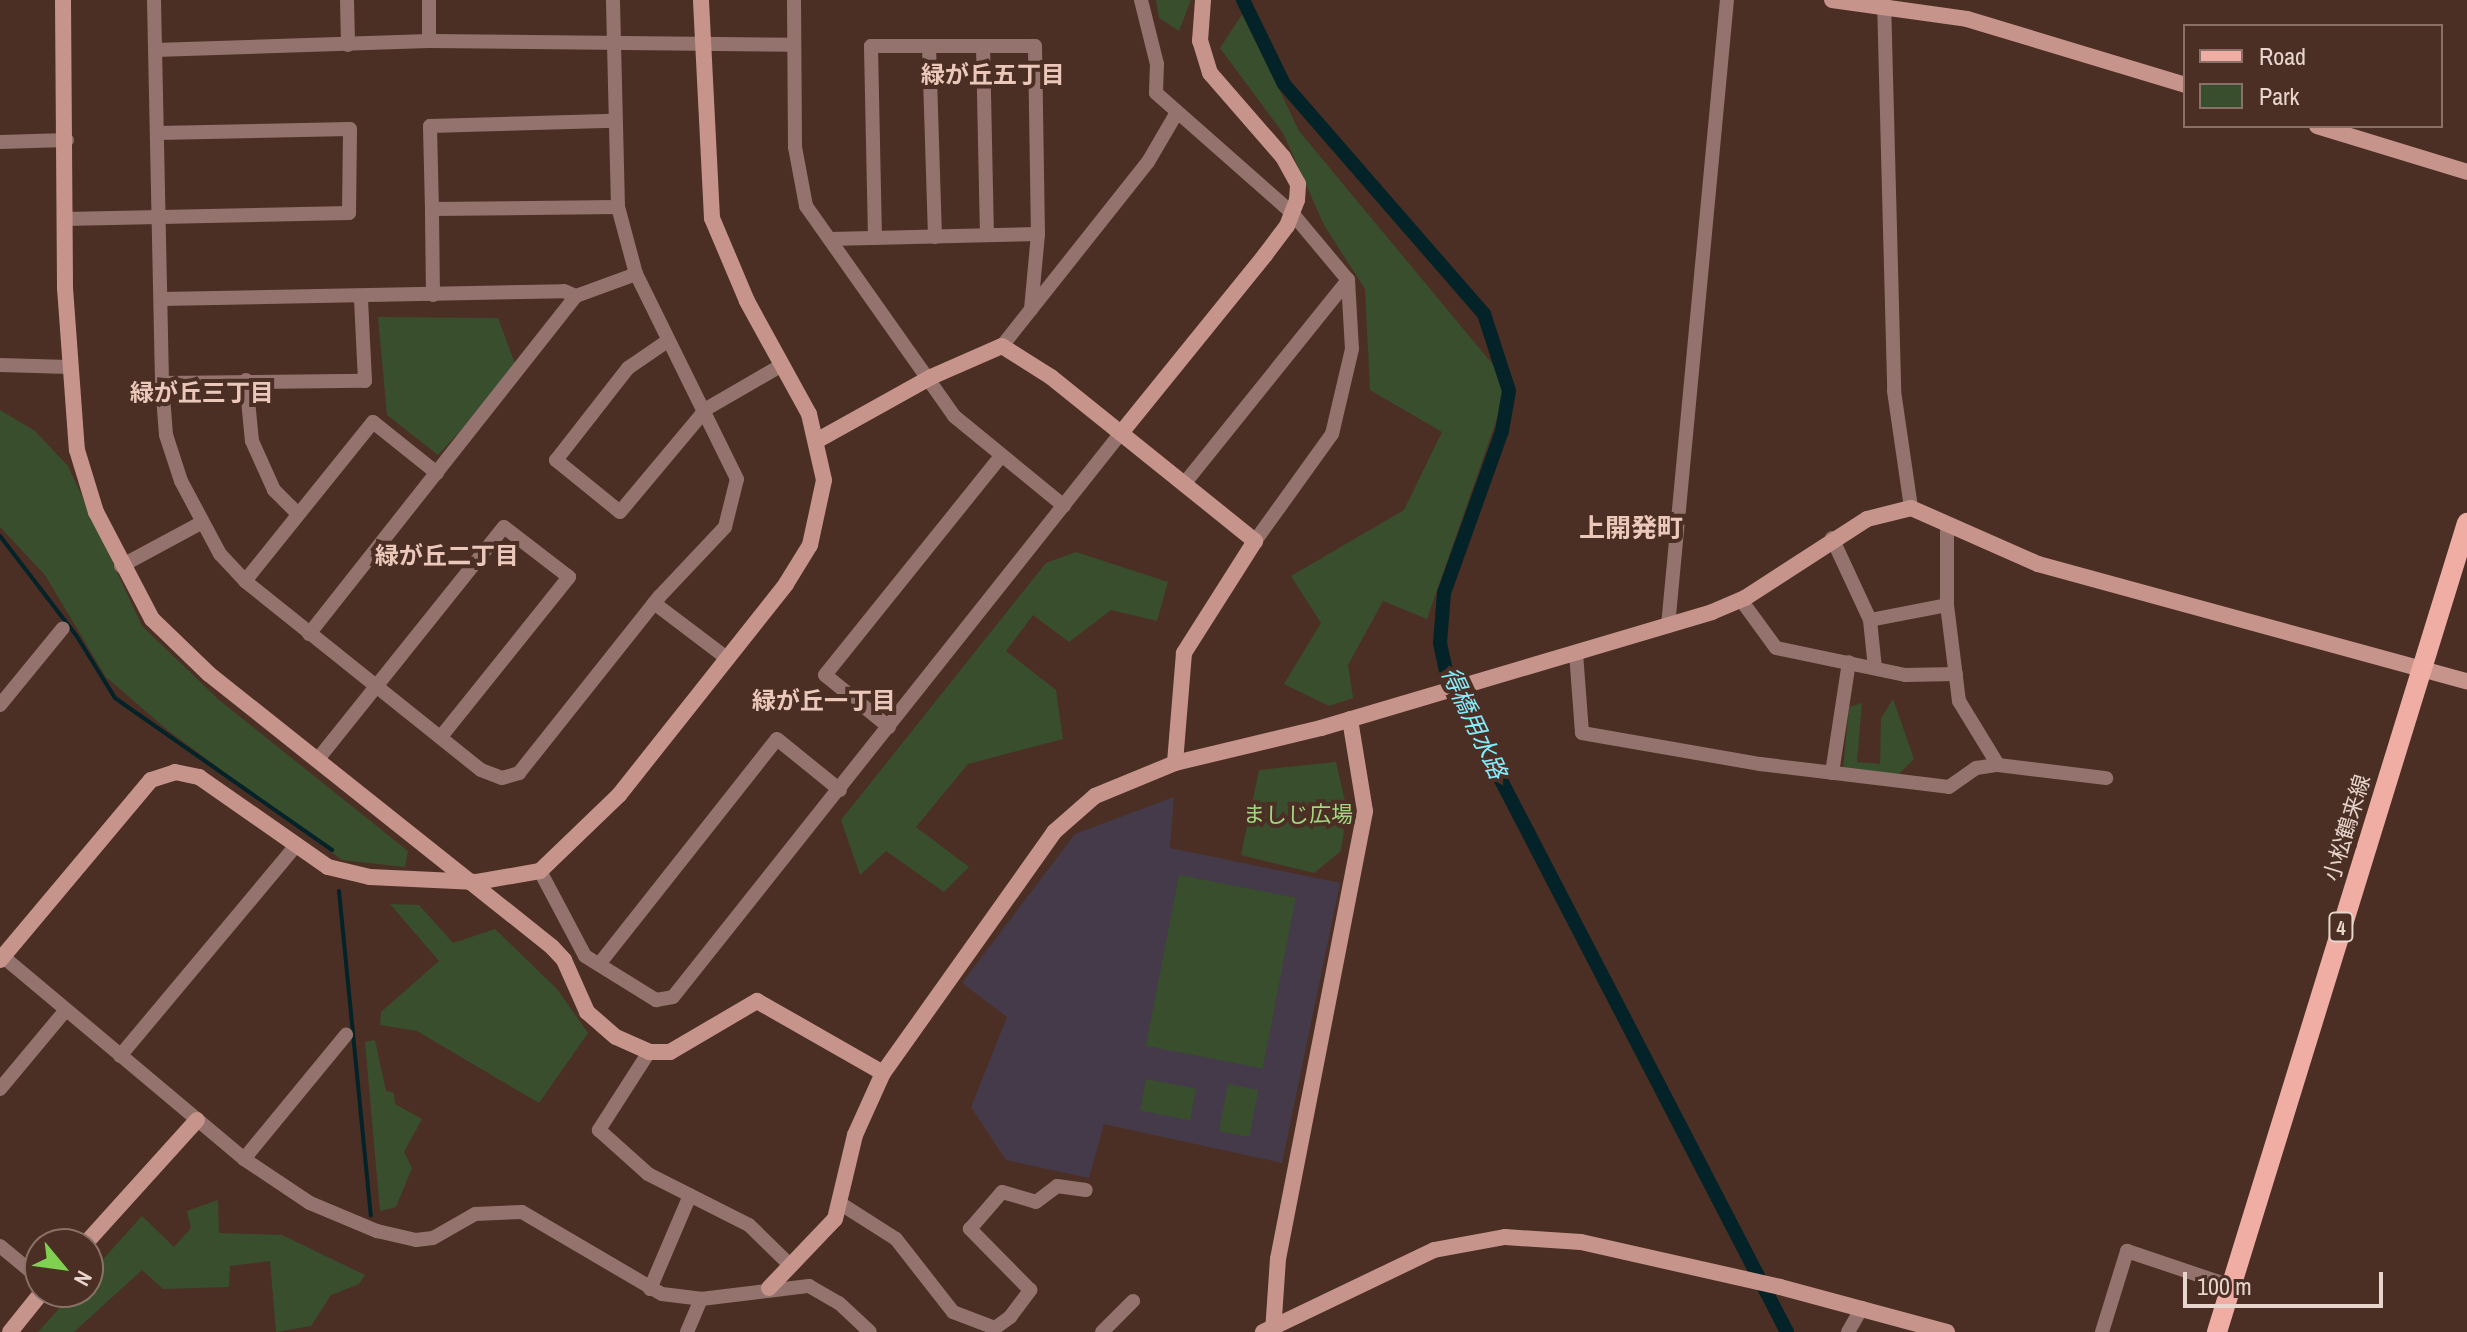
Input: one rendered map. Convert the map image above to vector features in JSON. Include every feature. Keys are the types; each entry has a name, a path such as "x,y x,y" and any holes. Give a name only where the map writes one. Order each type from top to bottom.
{"main road":[{"name":"小松鶴来線","path":"2217,1332 2467,523"}],"street":[{"path":"63,0 67,140 64,219 69,367 77,450 96,512 121,566 152,619 209,674 477,882 564,960 573,987 601,1026 649,1052 670,1052 757,1001 883,1073"},
{"path":"154,0 162,383 166,435 201,523 245,581 487,776 519,773 654,603 725,527 737,479 706,409 666,342 636,274 618,207 613,0"},
{"path":"347,0 348,45"},
{"path":"429,0 429,41"},
{"path":"701,0 712,218 818,440 824,480 810,545 728,659 619,795 540,871 477,882 370,877 328,867 199,777 175,772 151,780 1,957 244,1159 310,1203 377,1231 416,1240 433,1238 475,1214 522,1212 650,1289 701,1299 769,1288 809,1286 839,1303 870,1332"},
{"path":"794,0 800,182 806,206 931,377 954,416 1064,506"},
{"path":"1141,0 1157,64 1156,93 1176,114 1292,213 1348,280 1352,349 1332,434 1255,541 1184,653 1175,763"},
{"path":"540,871 579,950 656,1000 673,997 1265,255 1292,213 1298,184 1283,157 1210,73 1202,56 1203,0"},
{"path":"1668,626 1727,0"},
{"path":"1832,0 1884,3 1967,19 2183,84"},
{"path":"1884,3 1894,391 1911,508"},
{"path":"155,50 429,41 614,40 794,45"},
{"path":"875,238 871,46 1035,46 1038,234 1031,310"},
{"path":"929,46 935,237"},
{"path":"983,46 987,235"},
{"path":"818,440 931,377 1002,346 1148,162 1176,114"},
{"path":"433,295 430,126 614,121"},
{"path":"2324,128 2467,172"},
{"path":"64,219 349,213 350,129 158,133"},
{"path":"0,142 67,140"},
{"path":"432,209 618,207"},
{"path":"830,239 1038,234"},
{"path":"309,634 576,296 636,274"},
{"path":"1184,484 1348,280"},
{"path":"162,299 361,298 564,291 576,296"},
{"path":"162,383 365,381 361,298"},
{"path":"666,342 628,368 556,460 620,512 706,409 782,365"},
{"path":"1002,346 1121,433 1255,541"},
{"path":"0,365 69,367"},
{"path":"246,380 252,441 274,490 298,514"},
{"path":"245,581 373,422 437,473"},
{"path":"889,727 825,675 1001,456"},
{"path":"769,1288 788,1263 822,1237 841,1204 855,1135 883,1073 970,946 1074,810 1175,763 1238,751 1668,626 1741,600 1832,538 1867,519 1911,508 2038,564 2422,666 2467,681"},
{"path":"121,566 201,523"},
{"path":"1947,524 1947,605 1959,701 1998,765"},
{"path":"318,759 504,527 569,577 441,737"},
{"path":"1832,538 1870,620 1875,668"},
{"path":"1741,600 1776,648 1905,675 1956,674"},
{"path":"654,603 728,659"},
{"path":"1870,620 1947,605"},
{"path":"0,705 63,628"},
{"path":"1576,653 1582,733 1832,773 1949,787 1976,768 1998,765 2106,778"},
{"path":"1832,773 1849,662"},
{"path":"1270,1330 1291,1189 1365,811 1350,719"},
{"path":"600,963 777,739 840,790"},
{"path":"120,1056 297,844"},
{"path":"0,1089 65,1011"},
{"path":"244,1159 346,1035"},
{"path":"649,1052 599,1130 648,1174 749,1225 788,1263"},
{"path":"99,1228 197,1120"},
{"path":"841,1204 896,1239 953,1312 995,1328 1010,1317 1030,1290 970,1229 1002,1192 1036,1202 1057,1186 1086,1190"},
{"path":"650,1289 690,1195"},
{"path":"1270,1330 1434,1250 1505,1237 1581,1242 1748,1279 1947,1332"},
{"path":"0,1246 24,1266"},
{"path":"2102,1332 2127,1251 2231,1286"},
{"path":"687,1332 701,1299"},
{"path":"1102,1332 1133,1301"},
{"path":"10,1332 29,1308"},
{"path":"1848,1332 1862,1308"}],"shaded area":[{"path":"1174,797 1170,848 1340,883 1282,1163 1104,1124 1089,1178 1006,1160 971,1107 1007,1017 962,983 1075,834"}],"green space":[{"path":"1156,0 1191,0 1179,31 1159,18"},
{"path":"1243,13 1299,131 1509,384 1427,619 1383,601 1348,665 1353,698 1329,706 1284,684 1321,623 1291,576 1404,510 1442,432 1370,390 1365,289 1324,225 1283,133 1220,48"},
{"path":"378,317 498,318 517,369 438,455 387,415"},
{"path":"0,410 35,431 68,466 142,626 219,700 408,851 405,867 342,860 165,728 106,677 45,575 0,527"},
{"path":"1076,552 1168,582 1157,621 1111,610 1069,642 1033,615 1006,651 1056,690 1063,739 968,764 916,827 969,867 944,892 886,851 860,875 841,820 1046,563"},
{"path":"1893,699 1914,759 1899,774 1843,770 1849,707 1862,703 1857,762 1880,764 1881,718"},
{"name":"ましじ広場","path":"1336,762 1347,810 1341,851 1314,873 1241,855 1259,770"},
{"path":"1179,875 1296,898 1263,1069 1146,1046"},
{"path":"390,904 419,905 453,943 495,929 557,989 588,1033 539,1103 417,1031 380,1025 381,1012 439,961"},
{"path":"375,1040 386,1091 394,1093 395,1104 422,1119 404,1152 412,1168 396,1207 380,1211 365,1042"},
{"path":"1146,1079 1196,1089 1190,1120 1140,1110"},
{"path":"1228,1084 1258,1090 1249,1137 1219,1131"},
{"path":"218,1200 219,1233 282,1235 365,1275 359,1284 331,1295 311,1326 276,1332 270,1261 230,1266 229,1287 163,1289 142,1270 104,1305 104,1258 142,1216 174,1247 191,1228 187,1211"},
{"path":"60,1308 100,1308 74,1332 38,1332"}],"waterway":[{"name":"得橋用水路","path":"1243,0 1284,84 1484,314 1509,391 1502,431 1444,593 1440,643 1447,676 1787,1332"},
{"path":"0,536 76,635 115,698 332,850"},
{"path":"339,891 371,1215"}],"district":[{"name":"緑が丘五丁目","path":"993,75"},
{"name":"緑が丘三丁目","path":"202,393"},
{"name":"上開発町","path":"1631,528"},
{"name":"緑が丘二丁目","path":"447,556"},
{"name":"緑が丘一丁目","path":"824,701"}]}
